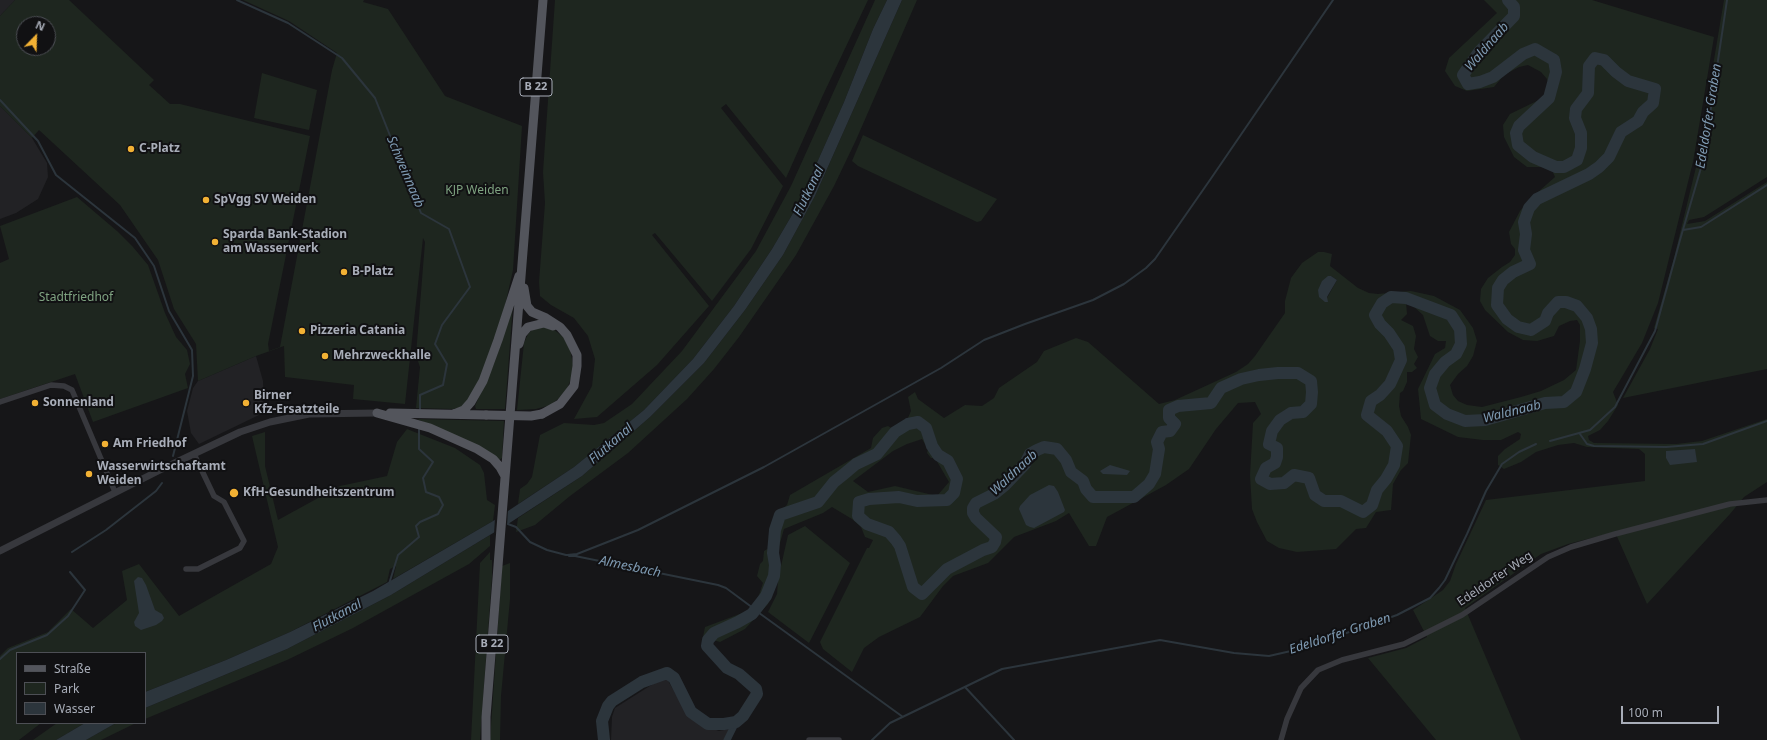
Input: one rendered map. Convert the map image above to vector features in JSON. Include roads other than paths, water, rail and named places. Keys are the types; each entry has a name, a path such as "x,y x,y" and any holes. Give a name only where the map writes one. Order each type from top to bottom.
{"main road":[{"name":"B 22","path":"486,740 486,717 499,548 543,0"},
{"name":"B 22","path":"454,414 464,410 472,402 482,381 492,358 506,318 513,289 522,267"},
{"path":"377,412 401,416 454,414 531,416 542,414 560,404 568,394 576,377 577,355 567,335 560,328 546,318 532,312 527,306 522,267"},
{"path":"514,362 522,334 528,327 544,323 560,328"},
{"path":"401,416 453,437 477,449 493,459 505,476"}],"street":[{"path":"0,402 51,385 64,386 72,390 115,492"},
{"path":"0,550 115,492 240,432 282,419 308,414 377,412"},
{"path":"186,569 198,569 240,548 244,541 224,502 214,496 194,454"},
{"name":"Edeldorfer Weg","path":"1281,740 1287,719 1301,688 1318,670 1342,660 1404,644 1462,614 1548,557 1570,547 1730,504 1767,500"},
{"path":"809,740 839,740"}],"water":[{"name":"Flutkanal","path":"887,0 902,0 815,196 783,255 745,310 704,363 650,417 582,476 508,524 391,595 287,649 146,708 146,692 226,660 290,632 373,591 493,521 574,467 644,410 693,359 734,306 772,249 799,203 844,102 873,29"},
{"path":"1328,276 1331,276 1337,280 1327,297 1328,302 1325,302 1319,297 1318,290 1322,281"},
{"path":"1695,449 1697,462 1670,465 1666,458 1666,451"},
{"path":"1110,465 1130,471 1127,475 1103,474 1100,471"},
{"path":"1049,485 1054,486 1058,492 1065,510 1064,512 1034,528 1026,525 1019,509 1020,506 1030,495"},
{"path":"138,577 142,578 146,585 155,610 162,614 164,618 156,625 141,630 135,626 134,622 139,613 134,581"},
{"path":"83,724 114,724 86,740 56,740"}],"waterway":[{"name":"Schweinnaab","path":"237,0 288,23 342,58 375,98 421,213 449,229 470,287 442,325 435,344 447,364 443,385 420,395 420,412"},
{"path":"567,555 577,554 569,556 576,556 577,554 638,530 764,467 941,368 984,340 1093,300 1124,284 1146,268 1155,259 1333,0"},
{"name":"Waldnaab","path":"604,740 602,721 608,706 612,701 642,682 667,673 674,678 691,712 708,724 736,722 743,716 757,694 756,689 739,674 727,668 707,646 708,640 714,633 752,614 766,596 774,576 775,565 773,553 775,530 780,515 818,502 834,482 856,464 877,454 895,432 908,424 918,422 926,428 932,446 938,455 948,461 957,479 954,493 947,500 917,501 899,497 869,499 859,502 858,516 867,524 889,532 896,540 900,546 913,587 922,594 947,569 983,550 992,547 996,537 976,518 973,513 973,508 976,503 994,494 1005,485 1025,464 1030,454 1044,447 1057,449 1066,460 1071,472 1083,481 1086,489 1093,497 1134,497 1149,484 1155,474 1159,449 1157,442 1162,432 1170,431 1175,424 1169,418 1169,410 1178,406 1211,403 1221,388 1241,379 1259,375 1298,373 1311,381 1312,392 1311,404 1303,412 1291,413 1280,420 1272,431 1269,444 1277,448 1277,457 1275,463 1266,468 1261,479 1270,484 1284,483 1294,475 1309,478 1315,495 1324,501 1341,501 1363,512 1372,505 1377,490 1386,479 1394,465 1397,446 1387,431 1367,415 1371,401 1380,395 1390,384 1401,360 1399,348 1389,333 1380,324 1375,315 1382,303 1391,297 1406,298 1451,315 1460,329 1461,344 1456,354 1445,362 1435,374 1430,388 1435,405 1447,414 1465,421 1485,420 1545,403 1564,402 1576,392 1585,369 1592,343 1591,329 1587,318 1577,306 1566,302 1558,302 1548,313 1545,321 1531,330 1518,327 1507,319 1497,305 1498,288 1503,280 1513,272 1530,264 1524,250 1526,234 1524,222 1529,208 1537,199 1589,174 1599,167 1609,157 1621,132 1638,121 1643,112 1653,103 1655,89 1628,81 1604,60 1595,58 1589,66 1588,93 1576,109 1575,118 1581,133 1581,148 1577,160 1564,167 1556,167 1533,157 1518,145 1516,133 1519,126 1549,98 1556,72 1554,60 1535,49 1523,54 1493,77 1480,82 1468,84 1463,75 1479,52 1514,16 1514,7 1508,0"},
{"name":"Edeldorfer Graben","path":"1550,441 1590,430 1615,407 1655,331 1703,161 1727,0"},
{"path":"0,100 38,141 56,175 135,238 154,266 169,311 192,350 193,376 173,456"},
{"name":"Edeldorfer Graben","path":"1683,230 1701,227 1767,185"},
{"path":"1580,434 1587,444 1594,446 1666,447 1703,444 1767,421"},
{"name":"Schweinnaab","path":"389,584 398,555 419,537 416,526 420,522 438,514 443,505 439,497 426,492 423,478 433,462 419,449 419,428"},
{"name":"Edeldorfer Graben","path":"872,740 890,723 1002,669 1160,640 1234,653 1269,656 1304,648 1397,615 1430,598 1439,588 1445,580 1486,491 1502,464 1519,452 1536,444"},
{"path":"72,552 106,530 156,491 162,483"},
{"name":"Almesbach","path":"508,524 516,527 530,542 547,550 566,555"},
{"name":"Almesbach","path":"575,556 718,585 726,588 753,608"},
{"path":"0,659 10,650 47,635 68,616 85,590 70,572"},
{"name":"Almesbach","path":"755,610 903,717"},
{"name":"Almesbach","path":"965,687 1014,740"},
{"name":"Waldnaab","path":"727,740 736,722"}],"place":[{"name":"C-Platz","path":"131,149"},
{"name":"SpVgg SV Weiden","path":"206,200"},
{"name":"Sparda Bank-Stadion am Wasserwerk","path":"215,242"},
{"name":"B-Platz","path":"344,272"},
{"name":"Pizzeria Catania","path":"302,331"},
{"name":"Mehrzweckhalle","path":"325,356"},
{"name":"Sonnenland","path":"35,403"},
{"name":"Birner Kfz-Ersatzteile","path":"246,403"},
{"name":"Am Friedhof","path":"105,444"},
{"name":"Wasserwirtschaftamt Weiden","path":"89,474"},
{"name":"KfH-Gesundheitszentrum","path":"234,493"}],"park label":[{"name":"KJP Weiden","path":"477,191"},
{"name":"Stadtfriedhof","path":"76,298"}]}
